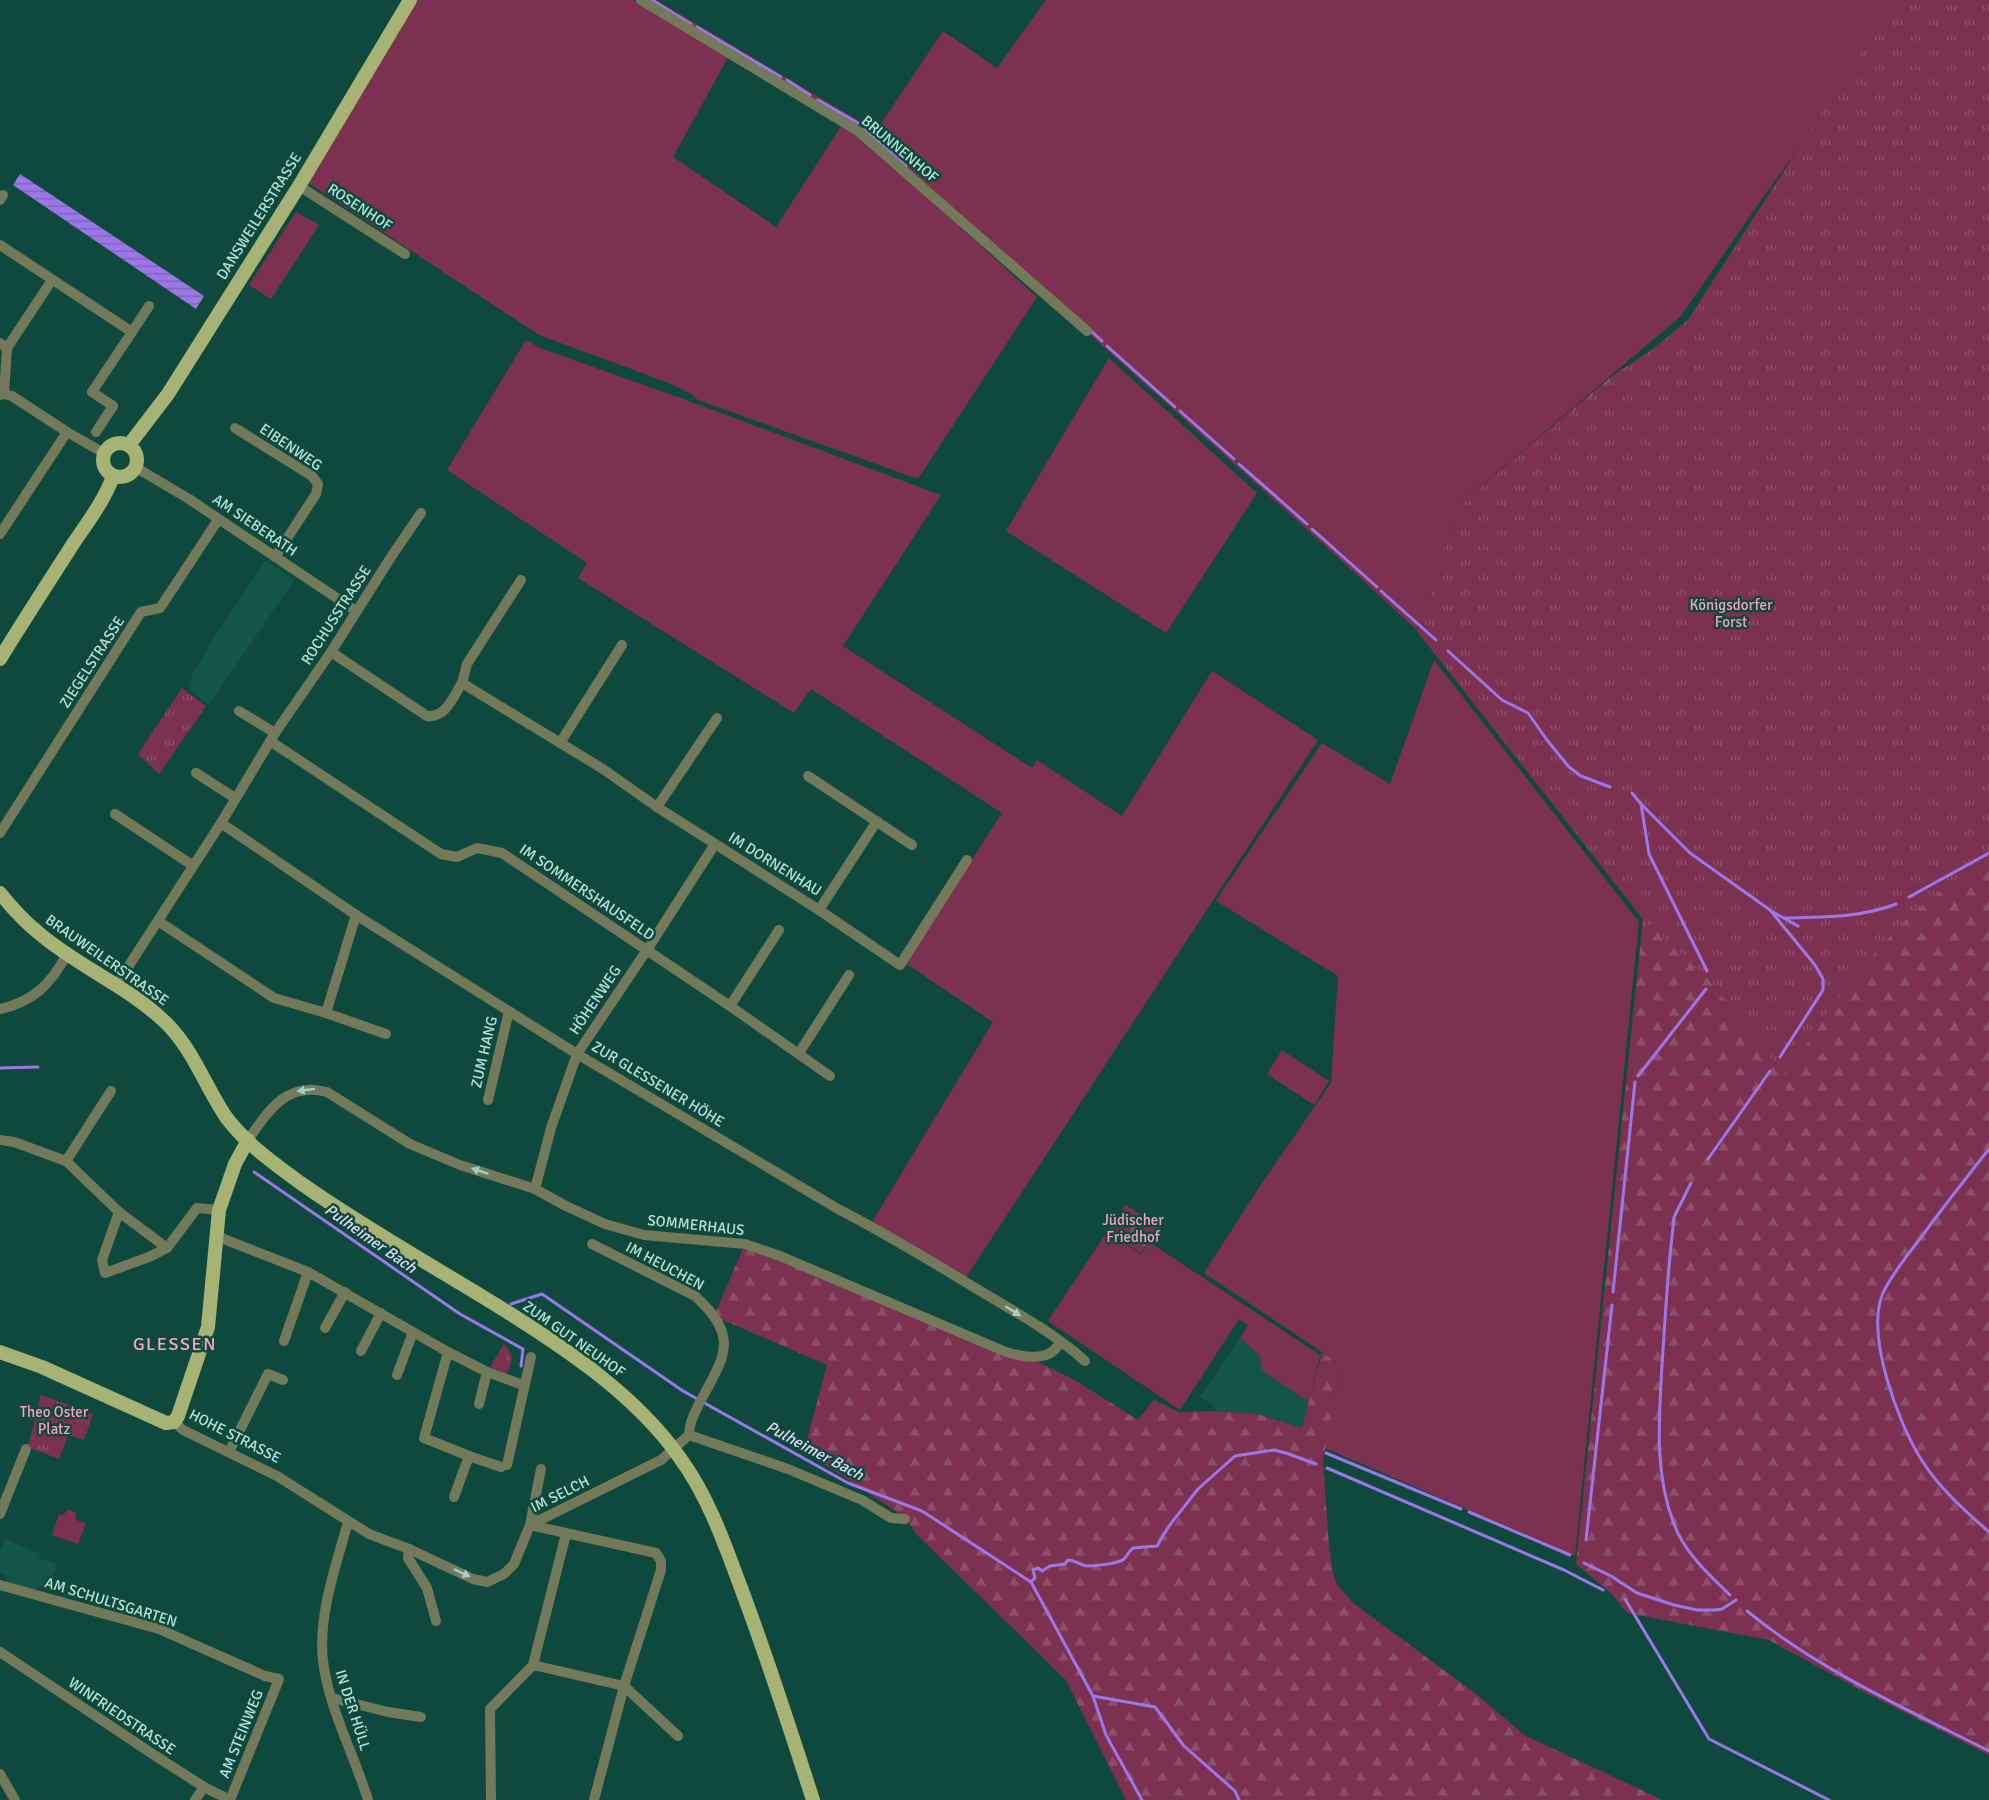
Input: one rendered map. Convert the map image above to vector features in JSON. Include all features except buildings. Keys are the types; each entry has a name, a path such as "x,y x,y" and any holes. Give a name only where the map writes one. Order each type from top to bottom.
{"main road":[{"name":"DANSWEILERSTRASSE","path":"129,445 168,394 298,186 410,0"},
{"path":"115,443 129,445 137,457 135,467 128,475 118,477 108,473 103,464 104,453 115,443"},
{"path":"0,659 28,611 89,520 113,476"},
{"name":"BRAUWEILERSTRASSE","path":"0,893 27,923 67,954 117,984 166,1023 192,1057 228,1119 248,1140"},
{"path":"174,1422 208,1327 219,1210 235,1164 248,1140"},
{"name":"ZUM GUT NEUHOF","path":"248,1140 271,1161 305,1186 578,1359 614,1386 674,1448 706,1501 728,1554 777,1687 813,1800"},
{"name":"HOHE STRASSE","path":"0,1352 42,1367 166,1423 174,1422"}],"street":[{"name":"BRUNNENHOF","path":"641,0 858,130 1087,331"},
{"name":"ROSENHOF","path":"298,186 405,254"},
{"path":"0,245 132,332"},
{"path":"52,280 4,345 2,395 12,396 104,453"},
{"path":"96,432 113,406 92,392 148,306"},
{"name":"EIBENWEG","path":"236,428 312,476 318,484 316,494 275,557"},
{"path":"1,529 67,432"},
{"name":"AM SIEBERATH","path":"135,467 189,499 356,611"},
{"name":"ROCHUSSTRASSE","path":"117,984 221,823 272,737 331,652 421,513"},
{"name":"ZIEGELSTRASSE","path":"0,833 141,612 160,608 218,520"},
{"path":"331,652 427,716 435,716 445,711 462,683 467,664 521,580"},
{"path":"560,743 622,645"},
{"name":"IM DORNENHAU","path":"462,683 603,770 900,965 967,860"},
{"path":"239,711 272,737"},
{"path":"657,807 717,718"},
{"name":"IM SOMMERSHAUSFELD","path":"272,737 441,854 457,857 477,848 502,854 730,1006 830,1076"},
{"path":"196,773 235,798"},
{"path":"808,776 912,845"},
{"path":"115,814 192,865"},
{"name":"IM DORNENHAU","path":"819,910 877,821"},
{"name":"ZUR GLESSENER HÖHE","path":"221,823 356,915 577,1054 966,1282 1060,1341 1084,1361"},
{"name":"HÖHENWEG","path":"536,1189 551,1128 577,1054 715,844"},
{"path":"326,1013 356,915"},
{"path":"158,921 274,998 386,1034"},
{"path":"730,1006 779,930"},
{"path":"0,1009 18,1005 38,993 60,967 67,954"},
{"path":"799,1053 849,975"},
{"name":"ZUM HANG","path":"488,1100 509,1011"},
{"name":"SOMMERHAUS","path":"248,1140 262,1120 282,1099 299,1090 312,1088 327,1092 410,1144 460,1165 536,1189 605,1224 644,1235 744,1244 780,1256 1006,1352 1035,1357 1046,1355 1054,1350 1060,1341"},
{"path":"66,1161 111,1091"},
{"path":"0,1140 14,1142 66,1161 120,1212 167,1248"},
{"path":"120,1212 102,1260 105,1273 167,1248 197,1209 219,1210"},
{"path":"216,1236 308,1272 448,1352 487,1372 523,1385"},
{"name":"IM HEUCHEN","path":"592,1244 695,1296 719,1322 725,1342 722,1360 691,1419 689,1435"},
{"path":"284,1341 308,1272"},
{"path":"325,1328 345,1292"},
{"path":"361,1351 381,1313"},
{"path":"397,1375 413,1332"},
{"path":"448,1352 424,1438 469,1456 504,1466 516,1428 523,1385 531,1357"},
{"path":"479,1404 487,1372"},
{"path":"229,1452 268,1374 282,1380"},
{"name":"HOHE STRASSE","path":"174,1422 183,1430 293,1485 348,1522"},
{"path":"674,1448 689,1435 788,1468 862,1500 891,1518 905,1519"},
{"name":"IM SELCH","path":"348,1522 369,1534 409,1549 473,1579 487,1582 504,1574 514,1564 529,1529 661,1460 674,1448"},
{"path":"0,1514 26,1449"},
{"path":"454,1497 469,1456"},
{"path":"541,1469 529,1529 566,1534 656,1553 661,1561 661,1570 624,1686 594,1800"},
{"name":"IN DER HÜLL","path":"348,1522 330,1587 324,1625 323,1657 332,1698 368,1800"},
{"path":"490,1800 490,1709 533,1665 566,1534"},
{"path":"409,1549 408,1558 427,1588 436,1621"},
{"name":"AM SCHULTSGARTEN","path":"0,1585 159,1629 265,1676 279,1679"},
{"name":"WINFRIEDSTRASSE","path":"0,1652 204,1787 230,1800"},
{"path":"533,1665 624,1686 678,1736"},
{"name":"AM STEINWEG","path":"230,1800 279,1679"},
{"path":"332,1698 388,1712 421,1717"},
{"path":"0,1773 15,1800"},
{"path":"195,1800 204,1787"}],"shaded area":[{"path":"20,174 204,296 196,309 13,185"},
{"path":"266,560 294,580 209,705 189,690 192,675"},
{"path":"1240,1338 1260,1356 1261,1370 1309,1402 1302,1428 1257,1414 1215,1411 1214,1406 1200,1397"},
{"path":"5,1539 40,1554 39,1558 58,1565 52,1579 35,1590 5,1582 8,1576 0,1573 0,1551"}],"green space":[{"path":"417,0 634,0 729,56 673,157 776,227 842,125 858,134 1037,297 918,479 698,400 692,394 669,383 539,335 307,182"},
{"path":"648,0 656,0 859,121 857,125"},
{"path":"1046,0 1905,0 1681,316 1463,501 1457,510 1417,630 863,131 866,127 874,134 943,31 997,68"},
{"path":"1902,0 1989,0 1989,1755 1868,1694 1769,1640 1627,1613 1612,1594 1576,1564 1643,919 1417,631 1457,510 1463,501 1612,376 1649,352 1688,320 1856,59"},
{"name":"Königsdorfer Forst","path":"1902,0 1989,0 1989,865 1934,896 1899,927 1863,967 1785,1075 1709,980 1643,919 1417,631 1457,510 1472,495 1620,373 1688,320 1856,59"},
{"path":"296,212 319,225 271,299 249,285"},
{"path":"526,340 540,348 941,495 843,646 1032,768 1037,760 1122,816 1212,671 1318,740 965,1279 871,1224 993,1022 905,963 1002,813 811,689 794,713 578,578 587,563 447,470"},
{"path":"1109,358 1257,493 1166,633 1006,531"},
{"path":"1434,660 1639,922 1575,1556 1325,1448 1341,1367 1204,1273 1331,1083 1338,976 1216,901 1322,743 1390,784"},
{"path":"182,688 206,706 159,774 138,754"},
{"path":"1282,1050 1329,1081 1314,1105 1267,1074"},
{"name":"Jüdischer Friedhof","path":"1125,1205 1159,1226 1141,1253 1108,1232"},
{"path":"1107,1232 1141,1254 1149,1242 1320,1355 1309,1402 1261,1370 1260,1356 1240,1338 1248,1325 1239,1319 1180,1410 1048,1321"},
{"path":"745,1244 1006,1352 1035,1357 1038,1362 1073,1379 1138,1420 1154,1400 1179,1412 1215,1411 1257,1414 1302,1428 1322,1352 1341,1367 1323,1461 1329,1546 1336,1583 1353,1603 1476,1694 1524,1735 1663,1800 1126,1800 1066,1680 917,1535 905,1517 804,1451 827,1365 714,1316"},
{"path":"504,1344 511,1358 506,1374 490,1367"},
{"name":"Theo Oster Platz","path":"41,1395 93,1414 84,1440 68,1435 59,1459 28,1447"},
{"path":"68,1510 75,1512 76,1520 86,1523 78,1544 52,1535 59,1514 63,1515"}],"waterway":[{"path":"652,0 691,24"},
{"path":"697,27 781,77"},
{"path":"787,80 810,95"},
{"path":"818,100 858,123"},
{"path":"864,129 906,166"},
{"path":"1090,330 1102,341"},
{"path":"1107,346 1175,407"},
{"path":"1180,411 1234,459"},
{"path":"1239,464 1307,524"},
{"path":"1312,529 1377,587"},
{"path":"1381,591 1436,640"},
{"path":"1448,651 1502,700 1528,713 1569,767 1581,776 1610,787"},
{"path":"1632,793 1641,804 1649,854 1707,971"},
{"path":"1641,804 1690,853 1770,910 1815,965 1823,979 1823,990 1780,1057"},
{"path":"1909,897 1989,853"},
{"path":"1784,918 1855,914 1896,904"},
{"path":"1771,911 1798,926"},
{"path":"1638,1076 1706,989"},
{"name":"Pulheimer Bach","path":"0,1068 38,1067"},
{"path":"1708,1159 1770,1071"},
{"path":"1613,1292 1635,1082"},
{"path":"1989,1149 1891,1279 1883,1293 1878,1331 1887,1378 1912,1443 1943,1489 1989,1532"},
{"name":"Pulheimer Bach","path":"254,1172 460,1314 523,1349 521,1366"},
{"path":"1691,1183 1674,1217 1667,1285 1659,1445 1663,1485 1678,1534 1698,1562 1730,1595"},
{"name":"Pulheimer Bach","path":"511,1304 542,1294 683,1391 848,1483 922,1511 1031,1582 1093,1696 1106,1735 1142,1800"},
{"path":"1586,1540 1612,1305"},
{"path":"1031,1582 1035,1578 1033,1570 1038,1568 1042,1571 1050,1566 1065,1564 1068,1560 1086,1566 1111,1563 1124,1559 1133,1548 1157,1546 1169,1526 1198,1489 1235,1456 1274,1450 1316,1464"},
{"path":"1326,1453 1461,1509"},
{"path":"1327,1468 1564,1570 1603,1590"},
{"path":"1469,1512 1570,1555"},
{"path":"1584,1563 1611,1576 1637,1593 1674,1605 1697,1610 1715,1610 1722,1609 1736,1600"},
{"path":"1625,1599 1709,1739 1829,1800"},
{"path":"1747,1611 1833,1670 1989,1751"},
{"name":"Pulheimer Bach","path":"1093,1696 1155,1707 1184,1746 1235,1791 1239,1800"}],"district":[{"name":"GLESSEN","path":"175,1344"}]}
